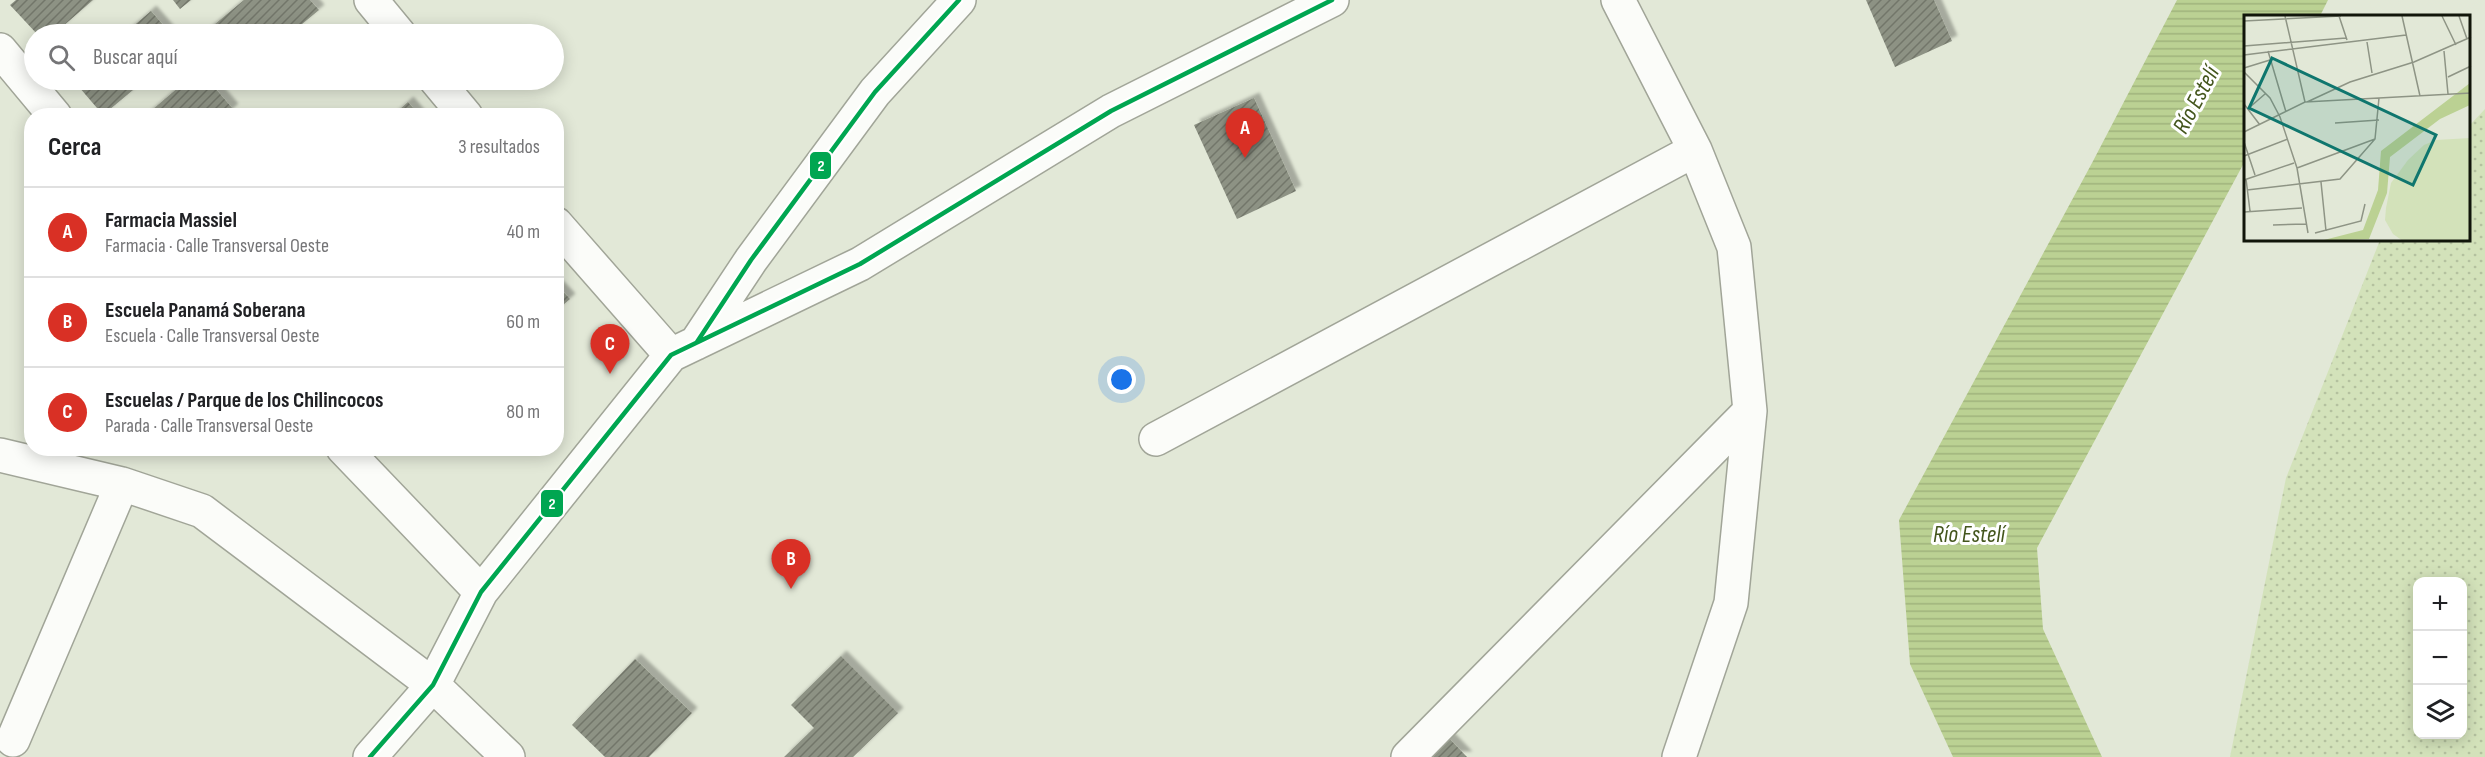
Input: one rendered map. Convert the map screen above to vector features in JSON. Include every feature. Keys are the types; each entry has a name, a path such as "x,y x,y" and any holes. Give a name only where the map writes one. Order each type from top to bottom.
{"street":[{"path":"371,0 391,24"},
{"path":"370,757 433,685 481,592 684,350 875,92 959,0"},
{"path":"684,350 860,264 1111,111 1332,0"},
{"path":"1618,0 1695,150 1734,247 1750,411 1731,603 1679,757"},
{"path":"0,50 24,79"},
{"path":"33,90 48,108"},
{"path":"444,90 459,108"},
{"path":"1156,439 1695,150"},
{"path":"564,232 684,350"},
{"path":"1408,757 1750,411"},
{"path":"0,455 122,484 202,511 433,685 508,757"},
{"path":"351,456 481,592"},
{"path":"16,745 122,484"}],"shaded area":[{"path":"2485,109 2485,757 2230,757 2286,478 2379,242 2470,242 2470,125"}],"water":[{"name":"Río Estelí","path":"2177,0 2328,0 2320,15 2244,15 2244,163 2037,548 2043,629 2102,757 1953,757 1910,664 1899,520 2092,163"}],"building":[{"path":"16,0 93,0 65,24 28,24 10,5"},
{"path":"173,0 191,0 180,9"},
{"path":"244,0 310,0 319,10 302,24 215,24"},
{"path":"1866,0 1934,0 1952,41 1895,67"},
{"path":"151,11 162,24 136,24"},
{"path":"82,90 133,90 111,108 97,108"},
{"path":"175,90 217,90 232,108 154,108"},
{"path":"1254,98 1296,191 1237,219 1194,125"},
{"path":"408,102 413,108 401,108"},
{"path":"564,293 570,299 564,304"},
{"path":"841,656 898,713 853,757 784,757 814,728 791,705"},
{"path":"635,659 692,713 649,757 605,757 572,725"},
{"path":"1444,733 1467,757 1419,757"}],"transit line":[{"name":"2","path":"697,342 751,260 875,92 959,0"},
{"name":"2","path":"370,757 433,685 481,592 671,355 860,264 1111,111 1332,0"}],"place":[{"name":"Farmacia Massiel","path":"1245,158"},
{"name":"Escuelas / Parque de los Chilincocos","path":"610,374"},
{"name":"Escuela Panamá Soberana","path":"791,589"}]}
